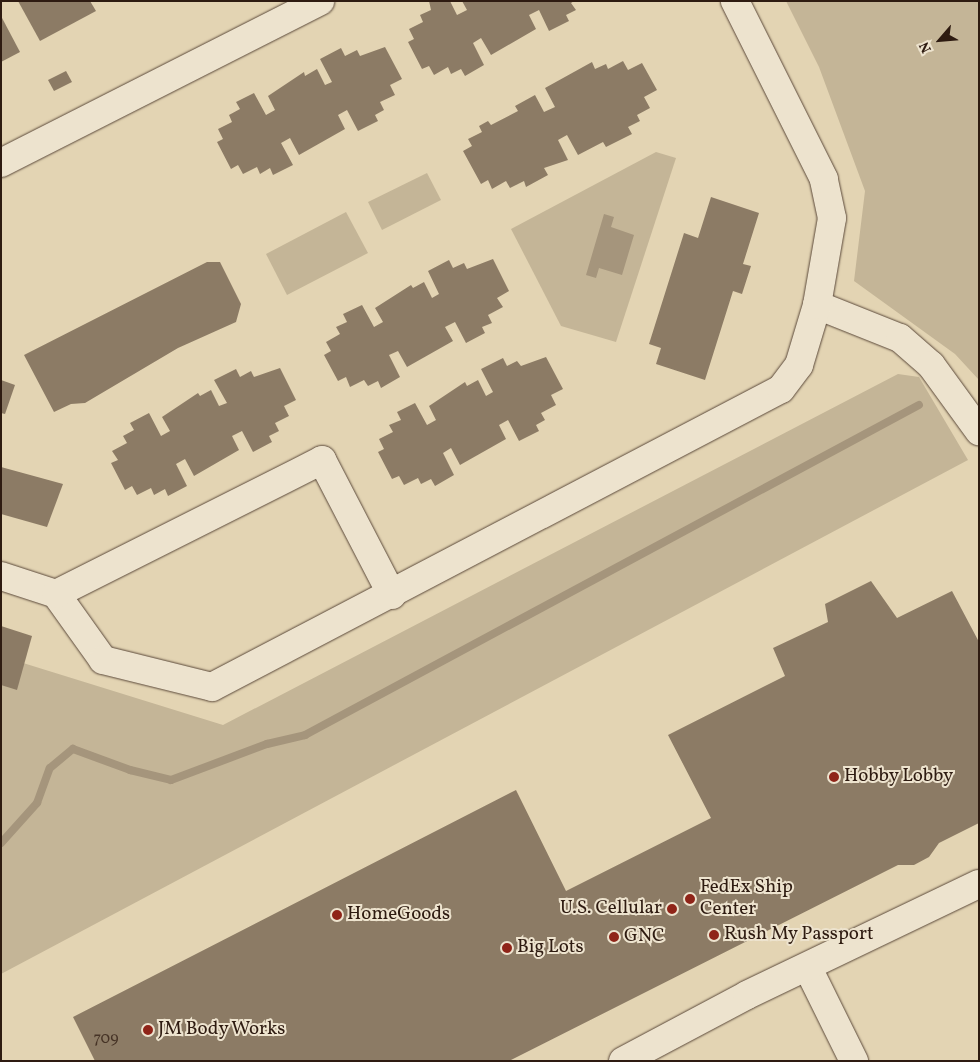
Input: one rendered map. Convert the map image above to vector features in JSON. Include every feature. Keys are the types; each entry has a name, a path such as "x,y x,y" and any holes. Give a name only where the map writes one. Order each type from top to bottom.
{"street":[{"path":"1,163 320,1"},
{"path":"1,576 56,594 103,660 212,687 392,595 781,389 799,365 817,305 832,218 824,179 735,1"},
{"path":"817,305 900,338 931,365 979,431"},
{"path":"56,594 322,460 392,595"},
{"path":"623,1061 979,884"},
{"path":"808,968 854,1061"}],"shaded area":[{"path":"786,1 979,1 979,380 955,354 854,281 865,191 819,67"},
{"path":"656,152 676,158 616,342 561,326 511,229"},
{"path":"427,173 441,200 382,230 368,202"},
{"path":"346,212 368,253 287,295 266,254"},
{"path":"604,214 614,217 611,227 634,235 622,275 599,268 596,278 586,275"},
{"path":"898,374 919,377 968,460 1,974 1,661 7,658 223,725"}],"building":[{"path":"18,1 90,1 96,11 40,41"},
{"path":"429,1 450,1 457,15 467,10 462,1 574,1 571,3 576,10 566,15 569,21 549,31 539,10 529,15 536,29 491,55 481,38 473,43 484,65 465,76 461,69 451,74 448,67 434,75 429,66 422,69 408,42 414,39 409,29 423,22 420,15 431,10"},
{"path":"1,16 20,52 1,62"},
{"path":"385,47 402,79 390,85 395,95 380,102 384,110 375,115 378,121 358,131 347,110 338,115 345,129 299,155 290,138 281,143 293,165 273,175 270,168 260,174 257,167 243,174 238,165 231,169 217,142 223,139 218,129 232,122 229,115 240,109 236,102 254,93 266,115 275,110 268,96 304,72 305,76 317,69 325,85 332,82 320,59 341,48 345,56 357,50 360,56"},
{"path":"623,61 628,70 642,63 657,90 644,97 650,108 637,115 640,121 628,127 632,134 606,147 603,142 578,155 567,135 558,140 568,160 544,168 548,175 526,187 524,181 510,188 506,181 492,189 488,180 481,184 463,151 472,146 468,139 482,132 479,126 488,121 491,125 518,111 515,106 535,95 544,112 555,107 545,88 592,62 595,69 606,64 608,69"},
{"path":"66,71 72,82 54,91 48,80"},
{"path":"711,197 759,213 743,264 751,266 742,294 733,291 705,380 656,364 661,348 649,344 684,233 698,238"},
{"path":"493,259 509,291 497,298 503,307 488,315 492,323 482,327 485,333 466,343 455,322 445,327 453,341 407,367 398,351 389,355 400,377 381,388 378,381 368,386 364,380 350,387 346,377 338,381 324,355 331,351 326,342 340,334 336,327 347,322 343,314 362,305 374,327 383,322 375,308 411,285 413,288 424,282 432,298 439,294 428,271 449,260 453,268 464,263 467,269"},
{"path":"207,262 220,262 241,304 236,322 178,348 85,403 71,404 54,412 24,355"},
{"path":"546,357 563,389 551,395 556,405 541,413 545,420 536,425 539,431 519,441 508,420 499,425 506,439 460,465 451,448 443,453 454,475 435,486 431,479 421,484 418,478 404,485 399,476 392,479 378,452 384,449 379,439 393,432 389,425 401,420 397,412 415,403 427,425 436,420 429,406 465,382 467,386 478,380 486,396 493,392 481,369 503,358 507,366 517,361 521,366"},
{"path":"280,368 296,400 284,406 289,416 275,423 279,431 269,436 272,442 253,452 242,431 232,436 239,450 194,476 185,459 176,464 187,486 168,496 165,489 154,495 151,488 137,495 132,486 125,490 111,463 118,460 112,451 127,443 123,436 134,430 130,423 149,413 161,436 170,431 162,417 198,393 200,396 211,390 219,406 227,403 214,380 236,369 240,377 251,371 254,377"},
{"path":"1,380 15,385 5,414 1,413"},
{"path":"1,467 63,484 47,527 1,514"},
{"path":"871,581 897,618 952,591 979,642 979,823 939,843 929,857 914,865 898,865 509,1061 95,1061 73,1017 516,790 566,891 711,818 668,735 785,676 773,648 828,622 825,604"},
{"path":"1,626 32,636 17,690 1,685"}],"waterway":[{"path":"1,843 37,803 50,768 73,749 130,770 171,780 267,744 305,735 919,405"}],"place":[{"name":"Hobby Lobby","path":"834,777"},
{"name":"FedEx Ship Center","path":"690,899"},
{"name":"U.S. Cellular","path":"672,909"},
{"name":"HomeGoods","path":"337,915"},
{"name":"Rush My Passport","path":"714,935"},
{"name":"GNC","path":"614,937"},
{"name":"Big Lots","path":"507,948"},
{"name":"JM Body Works","path":"148,1030"}]}
